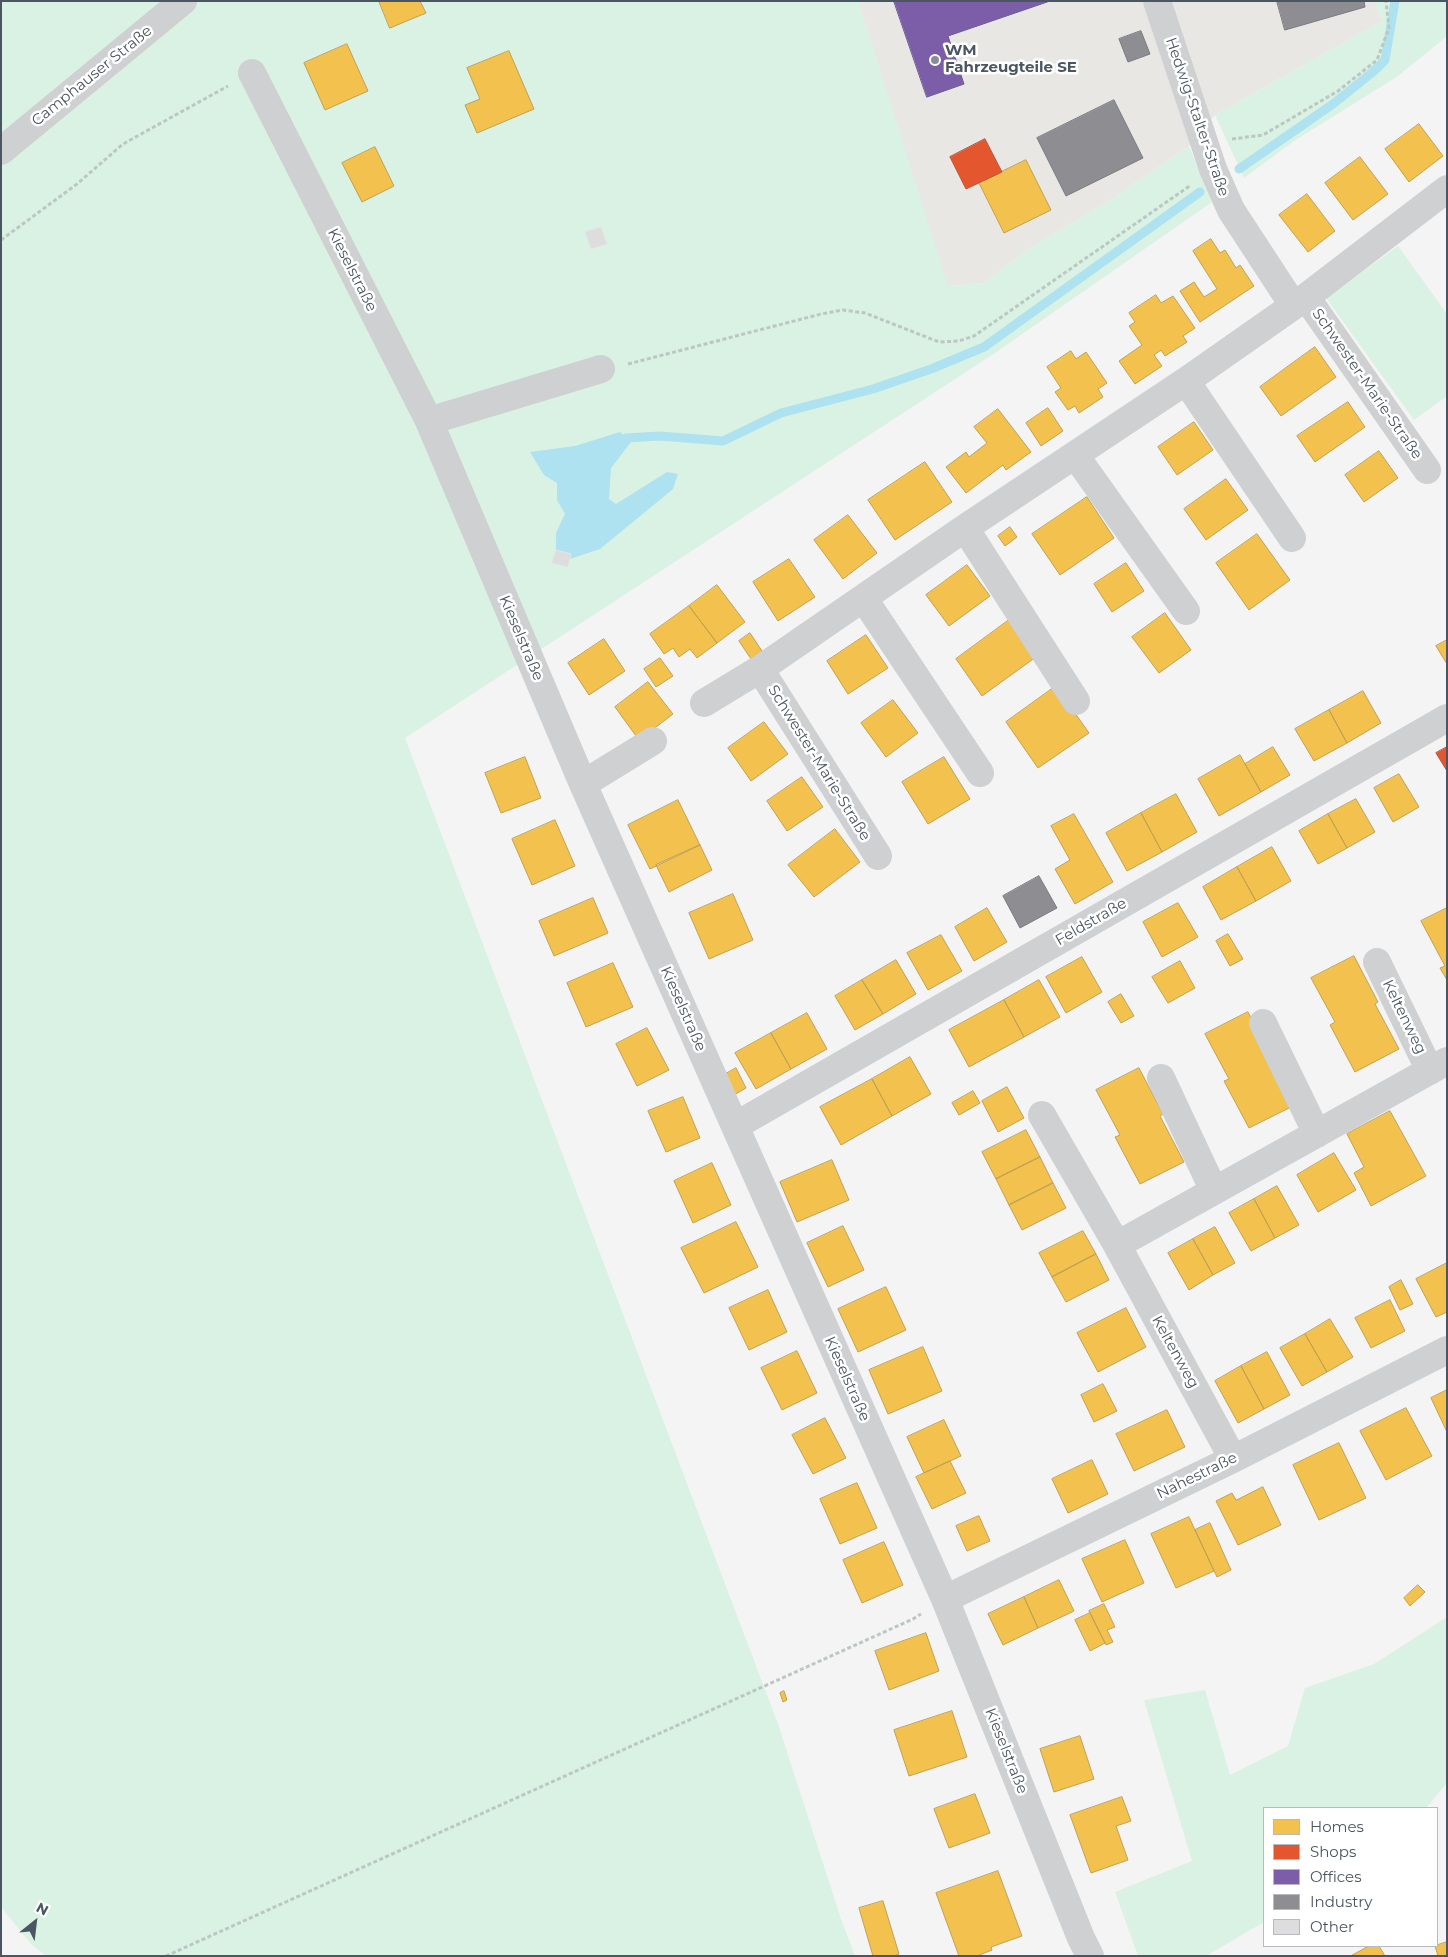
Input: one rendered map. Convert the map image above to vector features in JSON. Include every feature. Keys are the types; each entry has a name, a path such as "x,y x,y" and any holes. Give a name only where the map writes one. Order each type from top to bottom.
{"street":[{"name":"Camphauser Straße","path":"1,151 183,1"},
{"name":"Hedwig-Stalter-Straße","path":"1157,1 1213,169 1230,210 1300,301"},
{"name":"Kieselstraße","path":"252,73 429,422 583,784 944,1599 1081,1938 1090,1956"},
{"name":"Schwester-Marie-Straße","path":"704,703 760,669 1186,381 1300,301 1447,189"},
{"name":"Schwester-Marie-Straße","path":"1300,301 1427,470"},
{"path":"429,422 601,369"},
{"path":"1186,381 1292,538"},
{"path":"1075,455 1186,611"},
{"path":"966,528 1076,701"},
{"path":"864,598 980,774"},
{"name":"Schwester-Marie-Straße","path":"760,669 878,856"},
{"name":"Feldstraße","path":"735,1126 1447,718"},
{"path":"583,784 653,741"},
{"name":"Keltenweg","path":"1117,1245 1439,1066 1377,962"},
{"path":"1262,1022 1317,1134"},
{"path":"1161,1078 1214,1192"},
{"name":"Keltenweg","path":"1042,1115 1117,1245 1233,1459"},
{"name":"Nahestraße","path":"944,1599 1233,1459 1447,1350"}],"path":[{"path":"1205,144 1263,135 1338,91 1377,60 1389,28 1386,1"},
{"path":"1,240 77,184 123,144 252,73"},
{"path":"601,369 843,310 864,313 914,334 940,342 959,341 974,336 1213,169"},
{"path":"166,1956 913,1619 944,1599"}],"shaded area":[{"path":"858,1 1375,1 1382,21 1215,115 1189,146 1110,200 1025,251 984,283 947,286"}],"green space":[{"path":"1,1 858,1 948,286 984,283 1025,251 1110,200 1189,146 1212,202 995,353 405,738 778,1724 841,1919 855,1956 46,1956 31,1944 1,1907"},
{"path":"1375,1 1447,1 1447,36 1398,76 1294,141 1244,178 1215,115 1382,21"},
{"path":"1398,246 1447,314 1447,396 1414,420 1326,298"},
{"path":"1447,1617 1447,1783 1427,1807 1263,1807 1263,1923 1206,1956 1138,1956 1115,1892 1192,1861 1144,1700 1205,1690 1230,1775 1288,1746 1305,1688 1374,1664"}],"water":[{"path":"620,432 631,442 611,468 609,499 616,504 667,472 678,474 673,489 600,549 570,559 571,554 556,550 556,533 565,514 557,500 557,483 544,475 530,452 575,446"}],"building: Homes":[{"path":"379,1 420,1 426,13 390,28"},
{"path":"347,44 368,91 325,110 304,63"},
{"path":"509,51 534,109 477,133 465,105 480,99 467,68"},
{"path":"1419,124 1443,156 1409,182 1385,149"},
{"path":"375,147 394,186 362,202 342,163"},
{"path":"1360,157 1388,194 1353,220 1325,183"},
{"path":"1026,160 1051,210 1004,233 979,183"},
{"path":"1307,194 1335,231 1308,252 1279,215"},
{"path":"1211,239 1220,253 1225,250 1236,268 1240,265 1254,286 1200,322 1180,291 1194,282 1204,297 1217,289 1193,251"},
{"path":"1156,295 1161,303 1173,296 1195,328 1183,336 1187,342 1165,356 1161,350 1154,355 1162,366 1135,384 1119,361 1142,345 1129,326 1135,322 1129,313"},
{"path":"1315,347 1336,377 1281,416 1260,387"},
{"path":"1071,351 1076,359 1086,352 1107,383 1098,389 1103,397 1079,413 1075,406 1068,410 1055,392 1061,388 1047,367"},
{"path":"1348,402 1365,427 1315,462 1297,436"},
{"path":"1048,408 1063,431 1041,446 1026,423"},
{"path":"998,409 1031,452 1006,470 1003,465 966,493 946,467 966,452 969,457 987,443 974,427"},
{"path":"1194,422 1213,450 1177,475 1158,447"},
{"path":"1379,451 1398,478 1364,502 1345,475"},
{"path":"925,462 952,502 895,540 868,500"},
{"path":"1226,479 1248,510 1206,540 1184,509"},
{"path":"1087,497 1114,538 1060,575 1032,534"},
{"path":"848,515 877,553 843,579 814,540"},
{"path":"1010,527 1017,537 1005,546 998,536"},
{"path":"1257,534 1290,580 1249,610 1216,563"},
{"path":"789,559 815,597 778,621 753,582"},
{"path":"1126,563 1144,591 1112,612 1094,584"},
{"path":"967,565 990,596 949,626 926,595"},
{"path":"717,585 745,622 717,643 689,606"},
{"path":"689,606 717,643 697,658 690,649 679,657 673,648 664,654 650,634"},
{"path":"1165,613 1191,650 1159,673 1132,637"},
{"path":"1009,620 1036,657 982,696 956,659"},
{"path":"750,633 762,651 751,659 739,641"},
{"path":"866,635 888,668 848,694 827,661"},
{"path":"604,639 625,671 589,695 568,663"},
{"path":"1447,640 1447,664 1436,646"},
{"path":"660,658 673,676 656,687 644,669"},
{"path":"648,682 673,714 639,740 615,707"},
{"path":"1056,686 1089,733 1038,768 1006,722"},
{"path":"1363,691 1381,723 1347,743 1329,710"},
{"path":"893,700 918,733 886,757 861,723"},
{"path":"1329,710 1347,743 1314,761 1295,729"},
{"path":"764,722 788,754 751,781 728,748"},
{"path":"1273,747 1290,775 1261,792 1245,764"},
{"path":"1240,755 1261,792 1219,816 1198,779"},
{"path":"525,757 541,798 501,813 485,773"},
{"path":"944,757 970,799 928,824 902,782"},
{"path":"1399,774 1419,807 1393,822 1374,788"},
{"path":"802,777 823,807 787,831 767,801"},
{"path":"1176,794 1197,832 1162,852 1141,813"},
{"path":"1356,799 1375,832 1347,848 1328,814"},
{"path":"678,800 700,845 650,869 628,825"},
{"path":"1141,813 1162,852 1127,871 1106,833"},
{"path":"1074,814 1113,882 1075,904 1055,869 1070,860 1051,826"},
{"path":"1328,814 1347,848 1318,864 1299,831"},
{"path":"555,820 575,866 532,885 512,839"},
{"path":"835,829 860,862 814,897 788,865"},
{"path":"700,845 712,870 669,892 656,865"},
{"path":"1272,847 1291,881 1256,901 1237,867"},
{"path":"1237,867 1256,901 1221,920 1203,887"},
{"path":"733,894 753,940 709,959 689,913"},
{"path":"593,898 608,933 554,956 539,921"},
{"path":"1178,903 1198,937 1162,957 1143,922"},
{"path":"987,908 1007,942 974,961 955,927"},
{"path":"1447,908 1447,980 1440,968 1445,966 1421,921"},
{"path":"1228,934 1243,959 1230,966 1216,941"},
{"path":"941,935 962,971 928,990 907,953"},
{"path":"1354,956 1378,1002 1375,1004 1399,1049 1355,1072 1330,1025 1335,1022 1311,978"},
{"path":"1082,957 1102,992 1066,1013 1046,977"},
{"path":"896,960 916,994 883,1014 862,980"},
{"path":"1180,961 1195,988 1168,1003 1152,977"},
{"path":"613,963 633,1007 586,1027 567,983"},
{"path":"862,980 883,1014 855,1030 835,996"},
{"path":"1039,980 1060,1017 1024,1037 1004,1000"},
{"path":"1121,994 1134,1016 1121,1023 1108,1002"},
{"path":"1004,1000 1024,1037 969,1067 949,1030"},
{"path":"1248,1012 1272,1058 1293,1106 1249,1128 1224,1081 1229,1079 1205,1034"},
{"path":"807,1013 827,1049 791,1069 771,1033"},
{"path":"647,1028 669,1070 637,1086 616,1044"},
{"path":"771,1033 791,1069 756,1089 735,1053"},
{"path":"910,1057 931,1094 892,1116 872,1079"},
{"path":"736,1068 746,1088 734,1095 724,1075"},
{"path":"1139,1068 1163,1114 1160,1116 1184,1162 1140,1184 1115,1137 1120,1135 1096,1090"},
{"path":"872,1079 892,1116 841,1145 820,1107"},
{"path":"1007,1087 1024,1118 998,1132 982,1101"},
{"path":"973,1091 980,1103 959,1115 952,1103"},
{"path":"683,1097 700,1138 666,1152 648,1111"},
{"path":"1390,1111 1426,1176 1371,1206 1354,1173 1364,1167 1347,1134"},
{"path":"1026,1130 1040,1157 996,1179 982,1152"},
{"path":"1334,1153 1356,1190 1318,1212 1297,1175"},
{"path":"1040,1157 1053,1183 1009,1205 996,1179"},
{"path":"832,1160 849,1200 797,1222 780,1182"},
{"path":"712,1163 731,1205 693,1223 674,1181"},
{"path":"1053,1183 1066,1208 1022,1230 1009,1205"},
{"path":"1277,1186 1299,1225 1275,1238 1254,1199"},
{"path":"1254,1199 1275,1238 1251,1251 1229,1213"},
{"path":"736,1222 758,1267 704,1293 681,1248"},
{"path":"843,1226 864,1270 828,1287 807,1243"},
{"path":"1215,1227 1235,1263 1213,1275 1193,1239"},
{"path":"1083,1231 1096,1254 1052,1277 1039,1253"},
{"path":"1193,1239 1213,1275 1189,1290 1168,1253"},
{"path":"1096,1254 1109,1280 1066,1302 1052,1277"},
{"path":"1447,1263 1447,1312 1436,1317 1416,1279"},
{"path":"1401,1280 1413,1304 1400,1310 1389,1287"},
{"path":"886,1287 906,1330 858,1352 838,1309"},
{"path":"768,1290 787,1332 749,1350 729,1308"},
{"path":"1390,1300 1405,1331 1371,1348 1355,1318"},
{"path":"1126,1308 1146,1347 1098,1372 1077,1333"},
{"path":"1330,1319 1353,1357 1327,1372 1305,1334"},
{"path":"1305,1334 1327,1372 1302,1386 1280,1348"},
{"path":"923,1347 942,1391 888,1414 869,1370"},
{"path":"797,1351 817,1393 782,1410 761,1368"},
{"path":"1267,1352 1290,1395 1264,1409 1241,1366"},
{"path":"1241,1366 1264,1409 1238,1423 1215,1381"},
{"path":"1103,1384 1117,1411 1094,1422 1081,1395"},
{"path":"1447,1390 1447,1432 1431,1398"},
{"path":"1406,1408 1432,1456 1386,1480 1360,1431"},
{"path":"1167,1410 1185,1447 1134,1471 1116,1434"},
{"path":"825,1418 846,1458 813,1474 792,1435"},
{"path":"944,1420 961,1456 924,1473 907,1437"},
{"path":"1339,1443 1366,1498 1319,1520 1293,1465"},
{"path":"1092,1460 1108,1494 1068,1513 1052,1479"},
{"path":"950,1461 966,1493 932,1509 916,1477"},
{"path":"857,1483 877,1528 840,1544 820,1499"},
{"path":"1263,1487 1281,1525 1238,1545 1216,1501 1232,1493 1236,1500"},
{"path":"979,1516 990,1541 967,1551 956,1526"},
{"path":"1189,1517 1214,1571 1176,1588 1151,1534"},
{"path":"1210,1523 1231,1570 1217,1577 1195,1530"},
{"path":"1125,1540 1144,1583 1102,1602 1082,1559"},
{"path":"884,1542 903,1585 862,1603 843,1560"},
{"path":"1059,1580 1074,1611 1038,1628 1024,1597"},
{"path":"1418,1585 1425,1592 1410,1606 1404,1598"},
{"path":"1024,1597 1038,1628 1003,1645 988,1614"},
{"path":"1104,1604 1115,1627 1107,1630 1113,1642 1106,1645 1089,1611"},
{"path":"1090,1613 1105,1643 1090,1651 1075,1620"},
{"path":"926,1633 939,1671 889,1690 875,1651"},
{"path":"784,1691 787,1700 783,1702 780,1693"},
{"path":"952,1711 967,1757 909,1776 894,1730"},
{"path":"1080,1736 1094,1779 1054,1792 1040,1749"},
{"path":"975,1794 990,1833 949,1848 934,1809"},
{"path":"1122,1797 1131,1821 1116,1826 1128,1860 1091,1873 1070,1815"},
{"path":"998,1871 1022,1936 991,1947 992,1950 977,1956 959,1956 936,1893"},
{"path":"883,1901 899,1954 894,1956 873,1956 859,1908"},
{"path":"1447,1942 1447,1956 1438,1956 1435,1947 1438,1947 1438,1945"},
{"path":"1367,1947 1380,1947 1385,1956 1351,1956"}],"building: Shops":[{"path":"985,139 1002,172 966,189 950,157"},
{"path":"1447,747 1447,771 1436,753"}],"building: Offices":[{"name":"WM Fahrzeugteile SE","path":"894,1 1050,1 948,36 964,84 927,97"}],"building: Industry":[{"path":"1277,1 1364,1 1365,7 1285,30"},
{"path":"1141,31 1150,54 1128,62 1119,39"},
{"path":"1114,100 1143,158 1066,196 1037,138"},
{"path":"1039,876 1057,908 1020,928 1003,896"}],"building: Other":[{"path":"601,227 607,244 591,249 585,232"},
{"path":"556,550 571,554 568,567 552,563"}],"waterway":[{"path":"1239,169 1333,104 1385,60 1395,1"},
{"path":"626,438 660,436 723,441 781,413 873,389 931,369 984,347 1200,192"}],"place":[{"name":"WM Fahrzeugteile SE","path":"935,60"}]}
